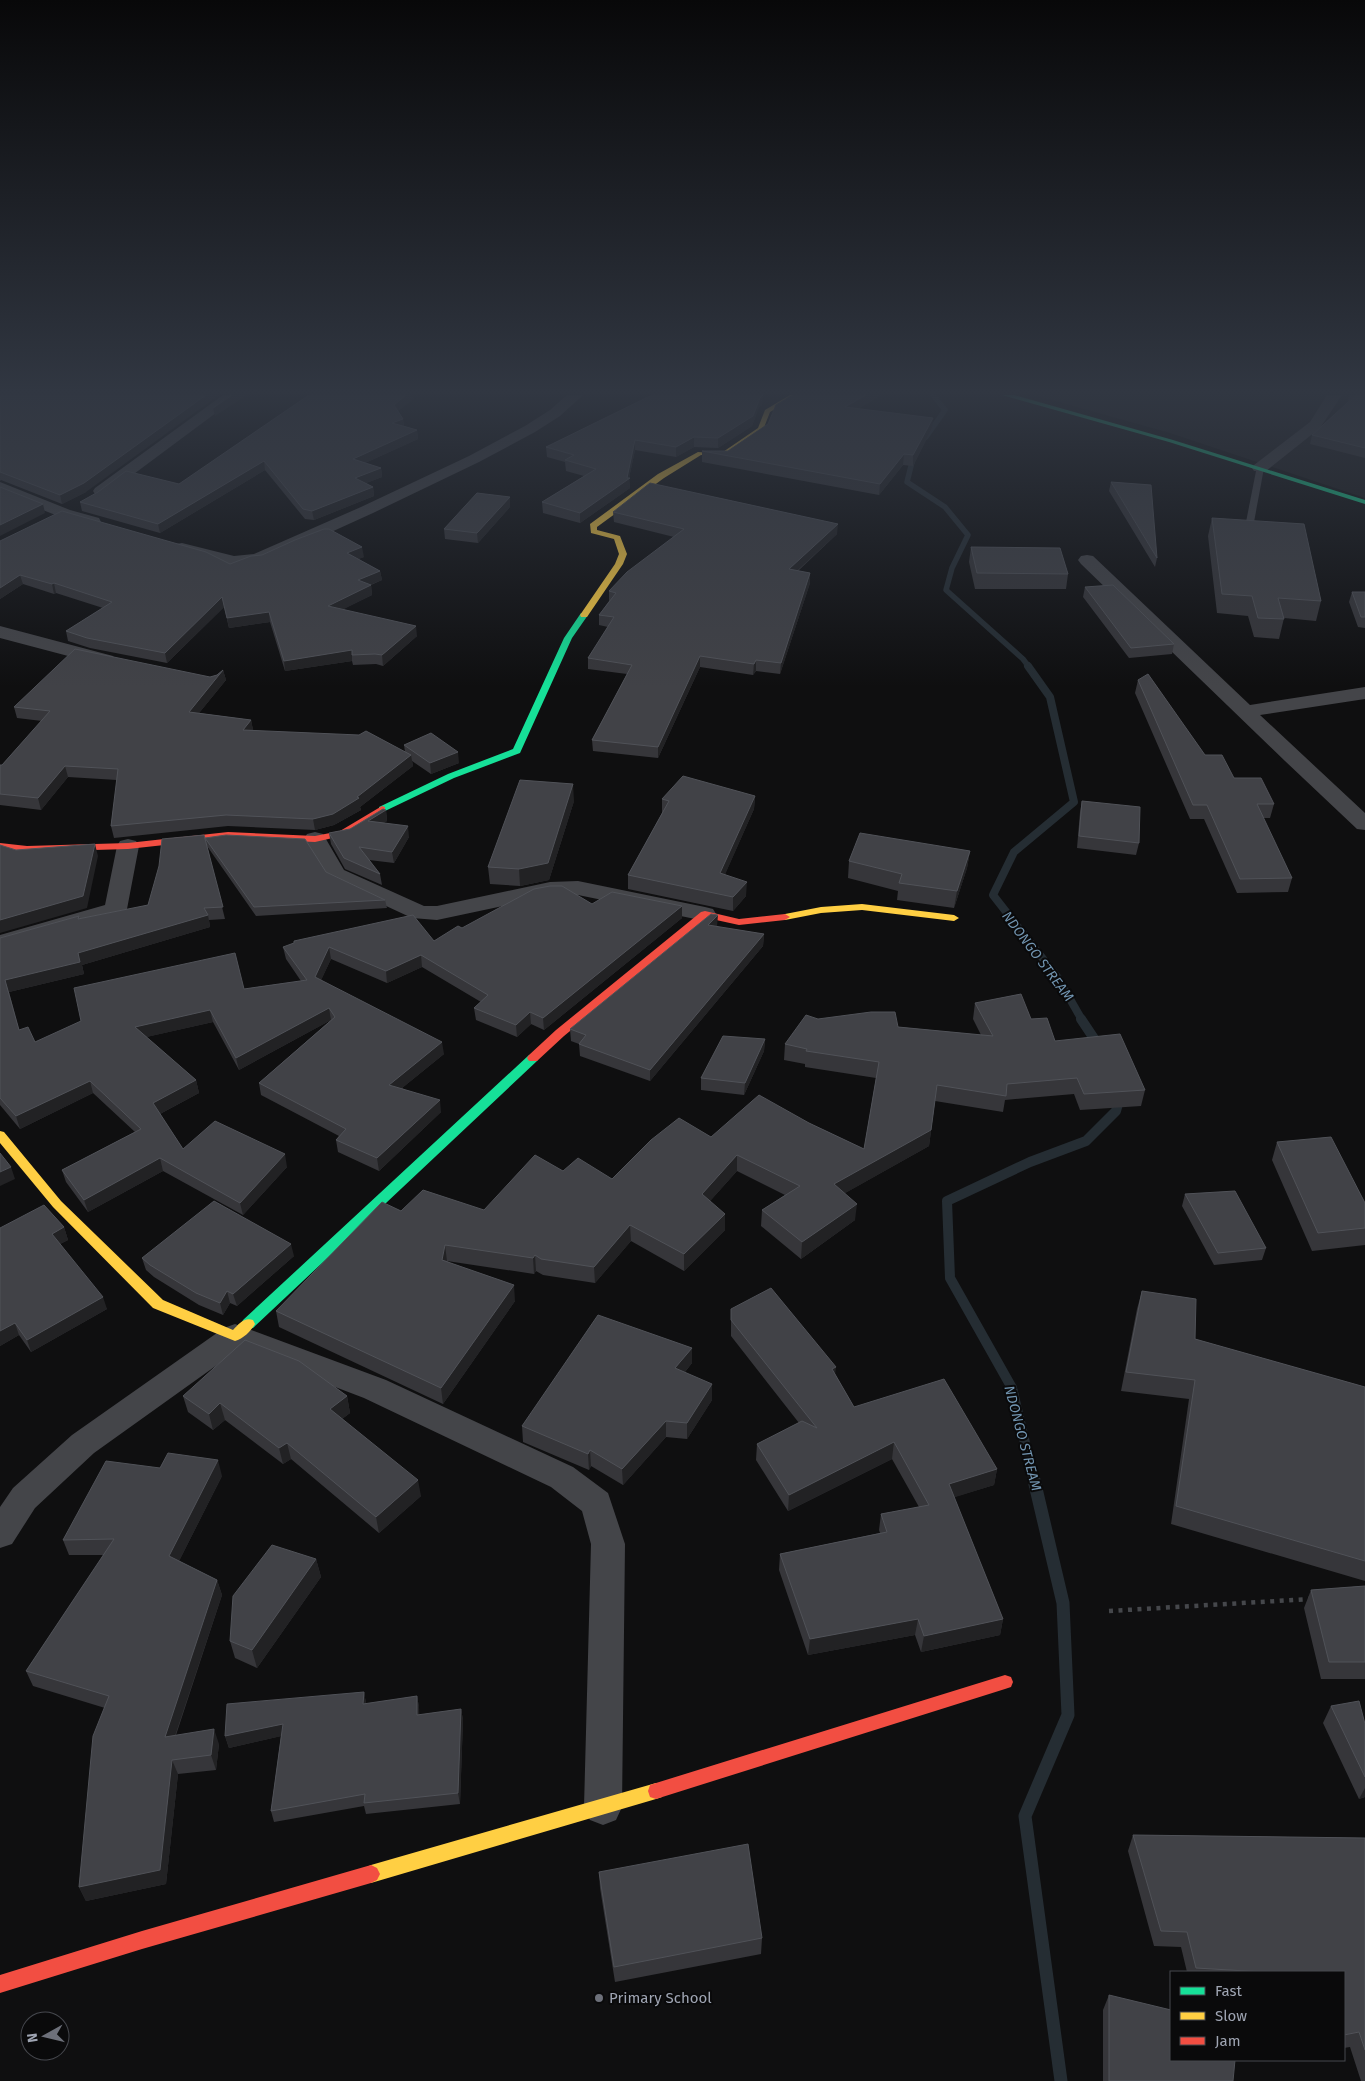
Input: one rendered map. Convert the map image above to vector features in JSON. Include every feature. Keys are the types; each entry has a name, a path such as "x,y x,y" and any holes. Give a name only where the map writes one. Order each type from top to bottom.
{"street":[{"path":"13,492 64,513 110,526"},
{"path":"48,521 99,492"},
{"path":"163,542 234,561 256,559 405,492"},
{"path":"0,846 27,849 128,846 228,835 316,839 343,833 385,807 451,776 517,751 568,638 619,564 623,554 617,538 594,531 592,526 639,492"},
{"path":"1334,492 1365,502"},
{"path":"1087,560 1365,824"},
{"path":"0,632 28,641 122,664"},
{"path":"1245,712 1365,693"},
{"path":"316,839 336,874 420,913 437,913 550,889 578,888 739,922 778,918 821,910 862,907 954,918"},
{"path":"0,942 116,909 128,846"},
{"path":"0,1534 24,1498 83,1444 235,1336 446,1137 560,1033 705,914"},
{"path":"0,1135 57,1204 158,1304 235,1336 384,1393 562,1477 596,1503 608,1544 603,1807"},
{"path":"0,1984 142,1940 603,1807 1005,1682"}],"lane":[{"path":"1250,522 1256,492"}],"path":[{"path":"1109,1611 1316,1598"}],"shaded area":[{"path":"1347,492 1365,492 1365,498"}],"building":[{"path":"0,492 13,492 43,504 0,525"},
{"path":"52,492 66,492 60,495"},
{"path":"98,492 212,492 158,524 80,502"},
{"path":"289,492 360,492 312,511 303,509"},
{"path":"558,492 610,492 580,513 542,502"},
{"path":"638,492 692,492 838,524 789,569 810,573 781,663 756,660 754,664 700,656 658,747 592,740 632,665 588,658 614,617 599,615 616,593 609,591 627,572 684,529 613,512"},
{"path":"1117,492 1152,492 1157,558"},
{"path":"477,493 510,497 477,533 444,529"},
{"path":"62,511 206,552 230,564 251,556 262,555 295,540 324,529 329,529 362,547 347,553 380,571 358,580 371,585 328,606 416,626 382,655 352,655 352,650 284,661 269,612 227,618 222,597 165,653 87,638 66,631 112,602 54,583 20,575 0,588 0,541"},
{"path":"1212,518 1304,524 1321,601 1278,598 1284,619 1258,618 1252,596 1222,594"},
{"path":"971,547 1060,548 1068,574 977,573"},
{"path":"1113,585 1174,644 1131,648 1085,587"},
{"path":"1352,592 1365,592 1365,617 1361,617"},
{"path":"75,649 210,677 217,675 223,670 189,712 251,720 243,730 359,735 366,731 411,755 357,797 359,798 333,814 313,819 226,815 111,826 118,769 65,766 38,798 0,794 0,765 50,711 14,707"},
{"path":"1148,674 1205,755 1222,755 1234,778 1261,778 1274,804 1257,804 1292,878 1240,879 1207,805 1193,805 1138,680"},
{"path":"431,733 458,752 430,763 404,745"},
{"path":"683,776 755,796 720,873 747,882 733,897 628,875 669,801 662,799"},
{"path":"520,780 573,784 548,863 519,869 488,867"},
{"path":"1082,801 1140,807 1139,843 1079,836"},
{"path":"383,809 386,810 368,821 408,826 392,852 359,847 380,874 344,858 329,833 350,829"},
{"path":"860,833 970,851 957,891 899,883 902,874 849,861"},
{"path":"204,835 223,907 204,908 208,915 78,953 80,962 5,980 19,1030 28,1027 35,1042 81,1021 74,988 235,953 244,989 307,980 283,947 294,943 294,941 413,915 434,941 458,926 462,928 534,889 550,886 562,886 592,904 612,892 682,906 543,1018 530,1012 516,1025 474,1008 488,995 421,955 386,971 329,947 315,977 442,1042 389,1085 440,1100 377,1158 336,1140 346,1129 259,1083 335,1017 329,1008 236,1058 210,1010 135,1027 196,1080 153,1103 183,1149 215,1121 285,1154 240,1203 160,1158 84,1200 62,1170 141,1129 90,1081 16,1116 0,1098 0,938 79,916 78,919 148,905 159,866 162,839"},
{"path":"226,835 305,839 326,872 385,900 254,907 205,838"},
{"path":"95,844 83,896 0,920 0,845 16,850"},
{"path":"711,914 718,915 708,925 764,934 650,1070 579,1044 586,1035 570,1029"},
{"path":"1021,994 1031,1019 1047,1018 1055,1041 1120,1034 1145,1090 1084,1094 1077,1078 1007,1084 1006,1096 937,1085 931,1130 834,1184 857,1204 802,1242 762,1210 800,1186 737,1155 702,1194 725,1214 684,1254 630,1225 594,1267 541,1259 535,1255 533,1258 445,1245 442,1260 514,1285 441,1388 276,1311 382,1202 401,1211 423,1190 484,1210 535,1155 563,1171 578,1158 612,1179 651,1140 679,1118 711,1137 759,1095 809,1123 864,1149 879,1062 806,1051 807,1049 785,1044 806,1015 818,1019 871,1012 895,1012 898,1027 993,1036 975,1003"},
{"path":"723,1036 765,1039 745,1083 701,1078"},
{"path":"1331,1137 1365,1203 1365,1228 1318,1233 1277,1142"},
{"path":"0,1153 11,1167 0,1172"},
{"path":"1235,1191 1266,1248 1218,1253 1185,1194"},
{"path":"214,1201 291,1244 233,1294 227,1291 220,1303 196,1293 150,1265 142,1258"},
{"path":"44,1205 64,1227 52,1234 103,1297 27,1340 15,1323 0,1331 0,1228"},
{"path":"771,1288 836,1367 832,1369 854,1407 944,1379 997,1469 949,1484 1003,1619 924,1636 918,1619 810,1639 780,1554 887,1532 881,1514 929,1505 894,1442 789,1495 757,1444 802,1421 817,1428 731,1320 731,1309"},
{"path":"1142,1291 1196,1299 1195,1339 1365,1387 1365,1561 1176,1506 1195,1380 1126,1372"},
{"path":"598,1315 692,1348 675,1368 712,1384 687,1423 666,1421 622,1469 590,1450 588,1454 522,1426"},
{"path":"245,1340 299,1361 347,1396 330,1409 418,1480 376,1517 287,1443 279,1448 220,1403 209,1414 183,1396"},
{"path":"168,1453 218,1460 169,1556 217,1580 165,1737 214,1729 211,1755 172,1760 160,1870 79,1887 93,1736 109,1696 26,1671 114,1539 63,1540 106,1461 160,1468"},
{"path":"272,1545 316,1559 252,1650 230,1641 233,1596"},
{"path":"1365,1586 1365,1662 1329,1662 1311,1590"},
{"path":"364,1692 363,1704 417,1696 417,1715 461,1709 458,1793 364,1803 365,1794 271,1811 283,1724 225,1736 227,1704"},
{"path":"1359,1701 1365,1724 1365,1777 1331,1706"},
{"path":"1133,1835 1365,1838 1365,2050 1359,2032 1345,2035 1345,1971 1246,1971 1196,1968 1187,1932 1161,1931"},
{"path":"748,1844 762,1938 614,1967 599,1872"},
{"path":"1109,1995 1170,2010 1170,2061 1235,2061 1233,2081 1109,2081"}],"waterway":[{"name":"NDONGO STREAM","path":"922,492 945,507 968,535 952,568 946,590 1023,659 1029,667"},
{"name":"NDONGO STREAM","path":"1028,666 1050,697 1074,802 1014,852 993,895 1058,978 1082,1020"},
{"name":"NDONGO STREAM","path":"1081,1019 1099,1046"},
{"name":"NDONGO STREAM","path":"1034,1481 1012,1388 950,1278 947,1201 1030,1162 1086,1141 1116,1111 1120,1097"},
{"path":"1034,1480 1063,1603 1068,1715 1025,1816 1061,2081"}],"traffic: fast":[{"path":"1334,492 1365,502"},
{"path":"382,809 451,776 517,751 568,638 584,615"},
{"path":"248,1324 533,1058"}],"traffic: slow":[{"path":"584,615 619,564 623,554 617,538 594,531 593,526 639,492"},
{"path":"785,917 821,910 862,907 954,918"},
{"path":"0,1135 57,1204 158,1304 235,1336 248,1324"},
{"path":"371,1874 656,1791"}],"traffic: jam":[{"path":"0,846 27,849 128,846 228,835 315,839 343,833 382,809"},
{"path":"533,1058 560,1033 705,914 739,922 785,917"},
{"path":"656,1791 1005,1682"},
{"path":"0,1984 142,1940 371,1874"}],"place":[{"name":"Primary School","path":"599,1998"}]}
